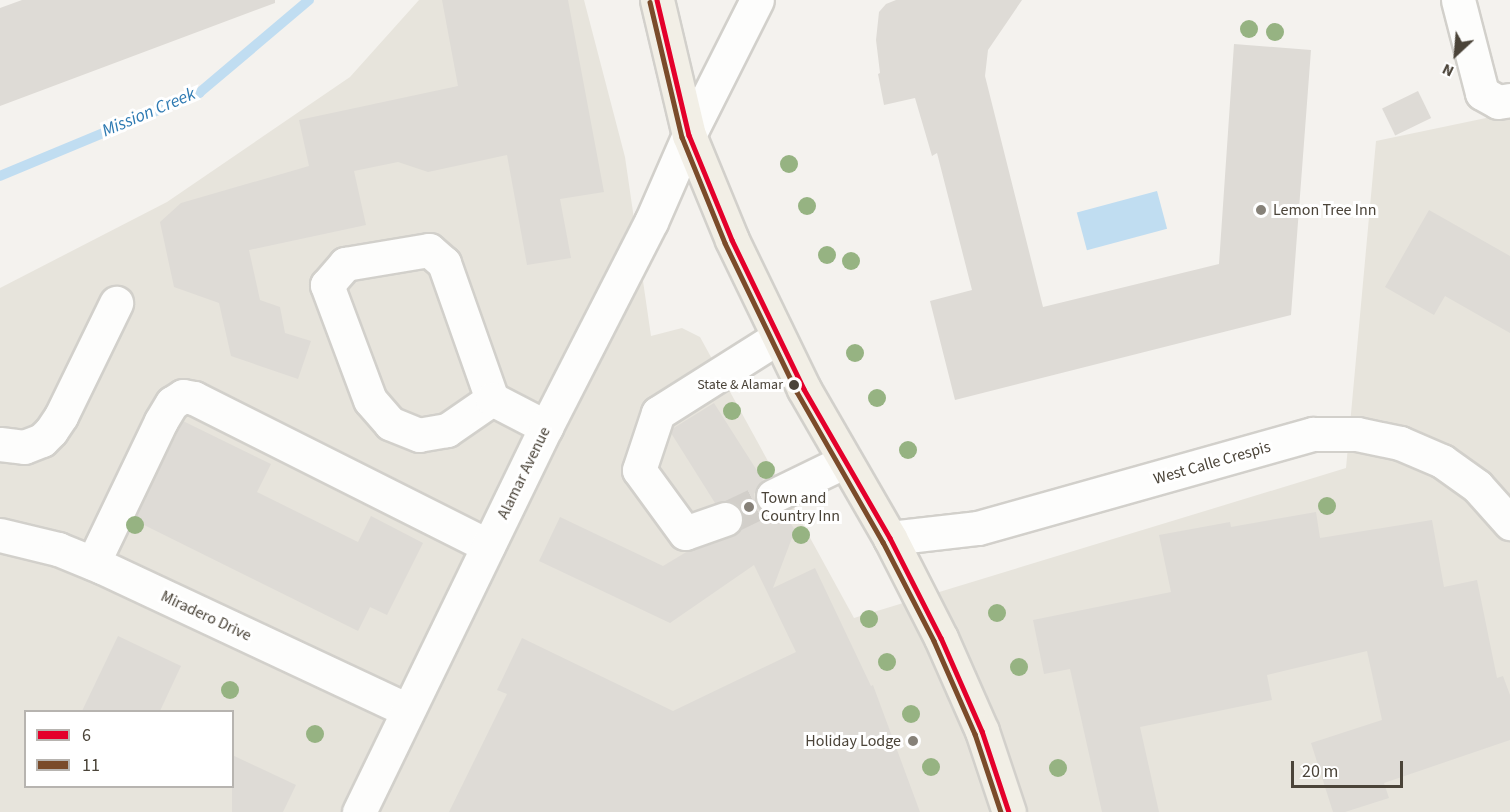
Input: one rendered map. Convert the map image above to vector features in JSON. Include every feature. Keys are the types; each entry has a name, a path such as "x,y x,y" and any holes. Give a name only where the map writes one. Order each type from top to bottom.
{"main road":[{"path":"657,0 689,135 732,240 778,338 890,538 941,638 982,731 1009,812"}],"street":[{"name":"Alamar Avenue","path":"359,812 546,426 651,222 689,135 757,0"},
{"path":"1458,0 1482,93 1498,102 1510,100"},
{"path":"492,399 447,430 419,435 390,423 369,400 327,285 345,264 429,250 444,263 492,399 546,426"},
{"path":"0,444 24,447 42,440 51,430 61,416 116,303"},
{"path":"726,519 685,533 639,470 658,413 778,338"},
{"path":"93,563 161,421 172,403 183,396 194,398 488,546"},
{"name":"West Calle Crespis","path":"890,538 978,528 1313,435 1357,434 1400,443 1442,461 1477,486 1510,523"},
{"path":"773,496 845,460"},
{"name":"Miradero Drive","path":"0,535 58,549 93,563 407,710"}],"shaded area":[{"path":"419,0 584,0 625,157 651,336 682,328 700,337 854,618 1346,468 1376,141 1510,113 1510,812 0,812 0,288 167,202 350,77"}],"water":[{"path":"1157,191 1167,229 1087,250 1077,212"}],"building":[{"path":"22,0 275,0 275,3 0,106 0,8"},
{"path":"442,0 568,0 604,192 560,199 571,258 527,265 507,155 428,172 398,162 354,171 366,225 249,250 260,300 280,307 285,333 311,341 298,379 231,356 219,303 174,287 160,222 181,203 309,166 299,120 458,86"},
{"name":"Lemon Tree Inn","path":"896,0 1022,0 988,50 985,76 1043,307 1219,264 1234,44 1311,50 1291,315 955,400 930,301 972,290 937,153 932,156 915,98 884,105 878,74 880,73 876,40 879,12 886,4"},
{"path":"1418,91 1431,118 1395,135 1382,109"},
{"path":"1429,210 1510,256 1510,333 1445,296 1434,315 1385,287"},
{"path":"714,403 763,480 754,494 756,505 763,512 771,515 783,512 795,530 773,588 815,568 871,686 873,685 920,812 449,812 507,694 497,690 522,638 673,711 796,652 754,565 670,623 539,561 560,517 663,566 688,551 739,532 743,522 742,512 738,505 728,501 715,503 671,433 672,429"},
{"path":"183,421 271,464 257,492 358,542 371,516 423,543 387,615 370,607 358,631 134,520"},
{"path":"1316,512 1320,538 1432,520 1444,587 1477,580 1497,678 1503,676 1510,695 1510,740 1384,783 1389,798 1345,812 1333,812 1311,743 1382,720 1367,651 1267,675 1272,700 1140,727 1159,812 1102,812 1070,669 1044,674 1033,620 1171,592 1159,535 1230,522 1231,527"},
{"path":"118,636 181,666 160,710 82,710"},
{"path":"234,756 296,785 283,812 232,812"}],"waterway":[{"name":"Mission Creek","path":"0,176 199,93 309,0"}],"tunnel":[{"path":"725,519 773,496"}],"transit line":[{"name":"6","path":"657,0 689,135 732,240 804,389 890,538 941,638 982,731 1009,812"},
{"name":"11","path":"650,2 682,137 725,243 797,392 883,542 934,641 975,734 1001,812"}],"place":[{"name":"Lemon Tree Inn","path":"1261,210"},
{"name":"State & Alamar","path":"794,385"},
{"name":"Town and Country Inn","path":"749,507"},
{"name":"Holiday Lodge","path":"913,741"}]}
